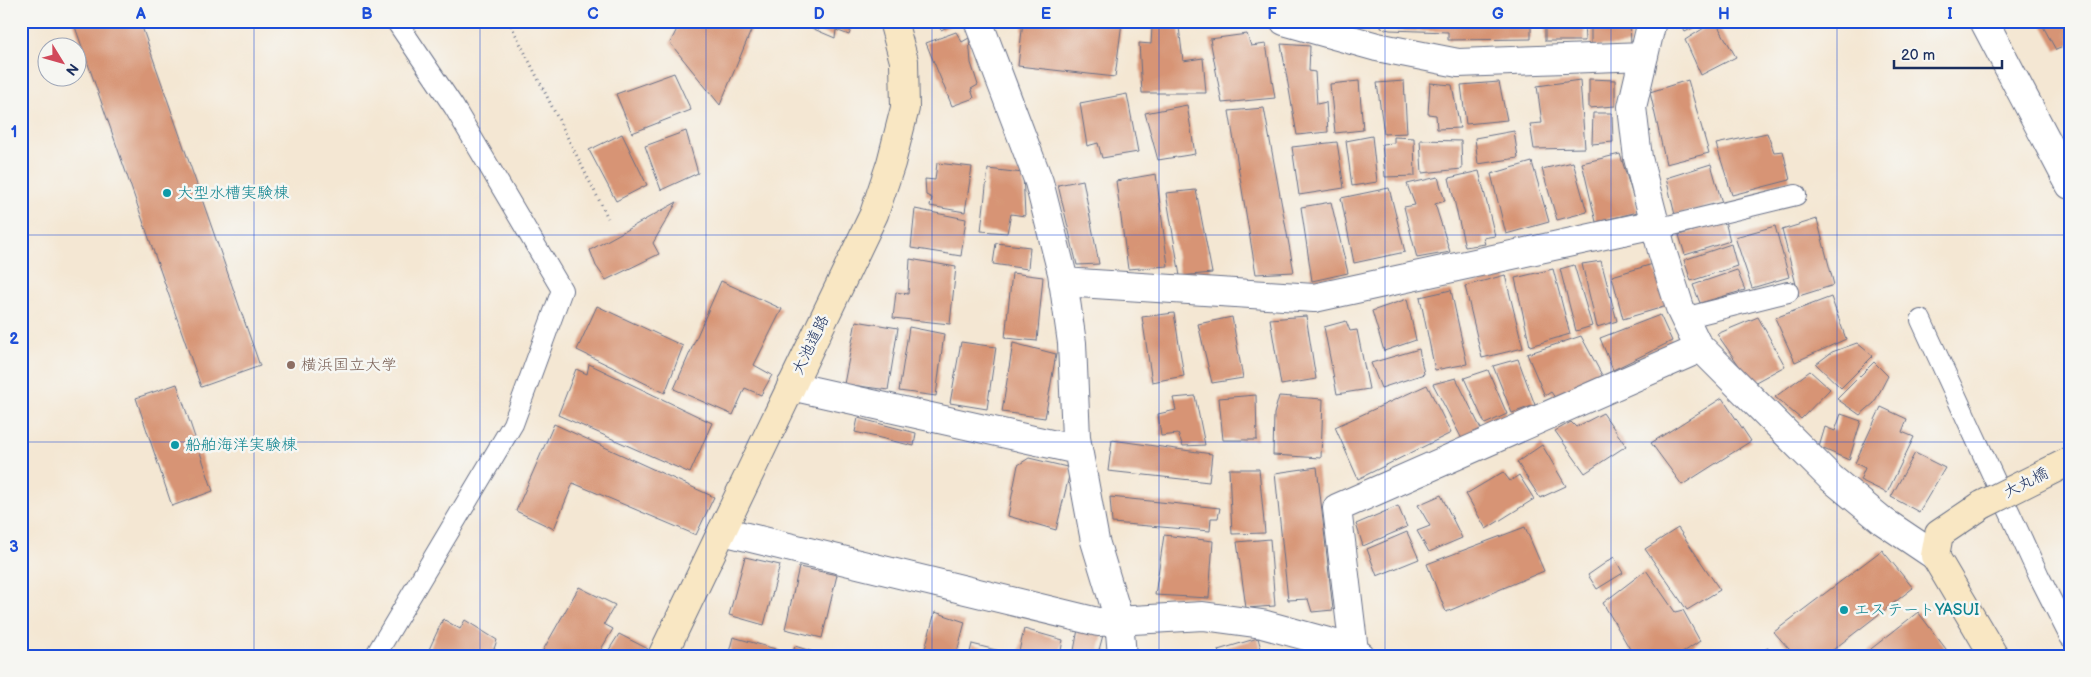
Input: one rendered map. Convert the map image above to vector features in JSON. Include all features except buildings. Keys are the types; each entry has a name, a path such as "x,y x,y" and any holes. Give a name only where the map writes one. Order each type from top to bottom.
{"street":[{"name":"大池道路","path":"662,656 874,214 891,163 905,108 904,61 893,21"},
{"path":"978,21 1039,182 1063,282 1072,343 1076,438 1095,541 1119,620 1122,656"},
{"path":"1284,21 1377,47 1458,63 1644,56"},
{"path":"1652,21 1632,107 1638,158 1655,226 1684,318 1697,344 1831,478 1883,521 1935,556 1994,656"},
{"path":"1984,21 2070,184"},
{"path":"1063,282 1314,298 1655,226"},
{"path":"1358,653 1338,508 1701,348"},
{"path":"791,386 1078,450"},
{"name":"大丸橋","path":"1935,556 1939,534 1982,505 2070,461"},
{"path":"722,531 1098,622 1203,616 1262,624 1350,648 1358,653"},
{"path":"1284,630 1294,656"}],"lane":[{"path":"375,656 512,424 562,290 454,107 396,21"},
{"path":"1655,226 1796,195"},
{"path":"1684,318 1788,292"},
{"path":"1921,320 2039,576 2070,637"}],"path":[{"path":"509,21 608,218"}],"place":[{"name":"大型水槽実験棟","path":"167,193"},
{"name":"横浜国立大学","path":"291,365"},
{"name":"船舶海洋実験棟","path":"175,445"},
{"name":"エステートYASUI","path":"1844,610"}]}
